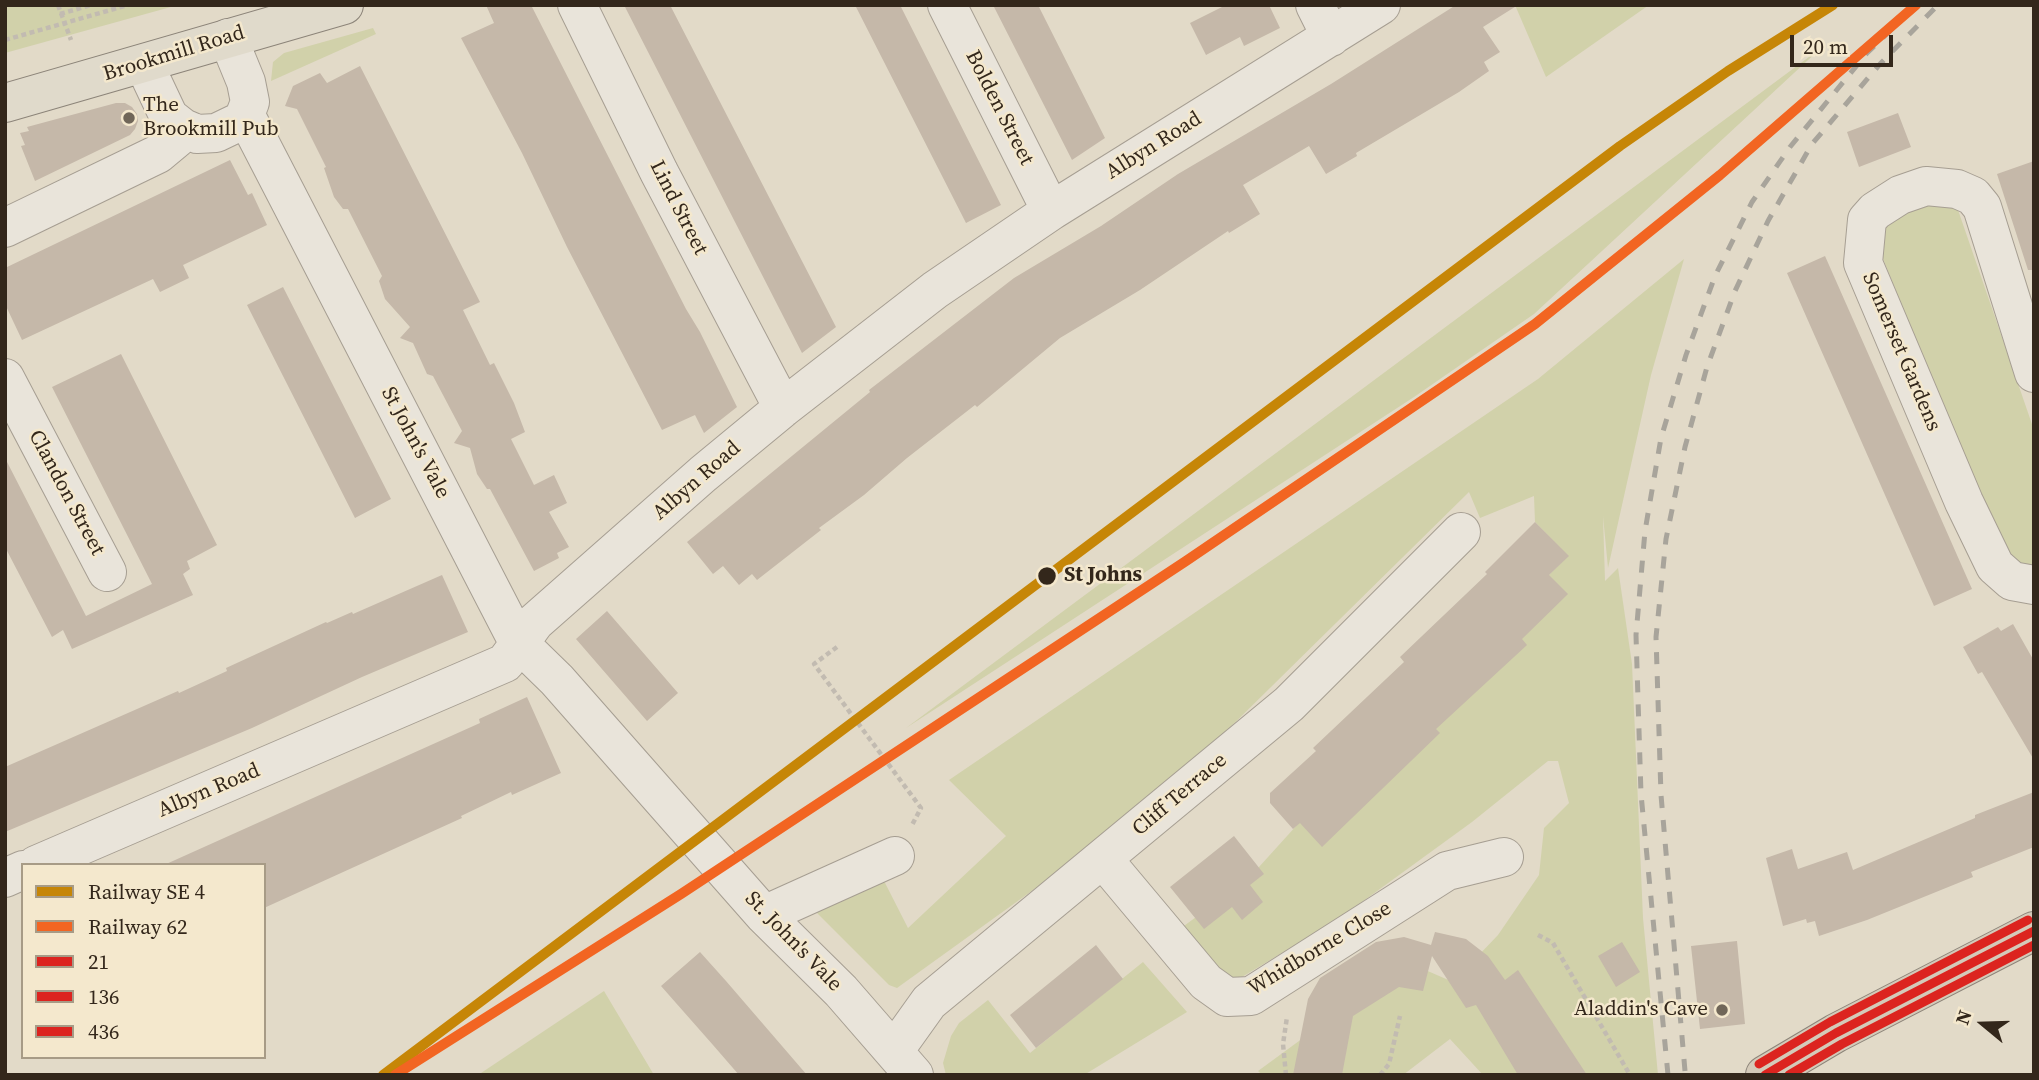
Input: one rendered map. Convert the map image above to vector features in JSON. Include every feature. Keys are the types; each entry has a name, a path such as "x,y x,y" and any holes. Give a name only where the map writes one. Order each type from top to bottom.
{"highway":[{"path":"1765,1075 1836,1033 2034,931"}],"main road":[{"name":"Brookmill Road","path":"5,103 344,5"}],"street":[{"name":"Lind Street","path":"577,5 659,172 783,408"},
{"name":"Bolden Street","path":"947,5 1051,211"},
{"name":"Albyn Road","path":"41,863 505,663 535,622 703,474 935,290 1323,21 1381,5"},
{"name":"St John's Vale","path":"228,38 246,82 250,102 246,116 518,642 617,746"},
{"path":"144,64 169,117 183,128 197,134 216,133 246,116"},
{"path":"5,228 158,154 176,139 183,128"},
{"name":"Somerset Gardens","path":"2034,373 1982,207 1973,195 1957,189 1926,186 1900,195 1875,211 1867,220 1863,263 1959,489 1995,566 2012,581 2034,585"},
{"name":"Clandon Street","path":"5,378 107,572"},
{"name":"Cliff Terrace","path":"904,1063 929,1002 1289,704 1461,532"},
{"name":"St. John's Vale","path":"617,746 764,915 841,991 904,1063"},
{"path":"764,915 895,856"},
{"name":"Whidborne Close","path":"1103,859 1206,982 1227,997 1251,996 1447,871 1504,857"},
{"path":"5,878 21,871"}],"path":[{"path":"58,5 71,40"},
{"path":"60,14 91,5"},
{"path":"5,40 128,5"},
{"path":"837,647 814,664 921,808"},
{"path":"1538,934 1553,943 1630,1075"},
{"path":"1286,1075 1283,1044 1287,1016"},
{"path":"1380,1075 1389,1064 1400,1016"}],"green space":[{"path":"5,5 178,5 5,53"},
{"path":"1515,5 1649,5 1546,77"},
{"path":"373,28 376,34 271,81 273,62 284,53"},
{"path":"1821,48 1534,314 1414,397 906,728"},
{"path":"1943,199 1958,210 2034,430 2034,572 2026,572 1998,547 1878,246 1893,210"},
{"path":"1684,259 1651,375 1608,568 1603,516 1605,581 1618,568 1632,664 1643,918 1658,1075 1483,1075 1450,1039 1403,1075 1262,1075 1258,1071 1407,962 1453,982 1498,935 1539,875 1544,828 1569,803 1558,761 1548,761 1472,822 1340,918 1227,986 1173,934 1249,878 1297,825 1568,556 1535,522 1534,496 1480,518 1469,492 1205,752 1040,885 897,988 889,985 803,899 882,877 908,928 1006,836 949,780 1538,379"},
{"path":"1143,962 1187,1012 1084,1075 946,1075 943,1063 951,1036 959,1023 988,1000 1030,1053"},
{"path":"604,991 654,1075 478,1075"}],"building":[{"path":"486,5 531,5 700,332 737,407 704,433 695,415 662,430 567,247 522,153 461,38 494,23"},
{"path":"624,5 670,5 836,327 802,353"},
{"path":"855,5 900,5 1001,205 966,223"},
{"path":"993,5 1038,5 1105,138 1072,160"},
{"path":"1226,5 1269,5 1280,28 1244,46 1240,37 1206,55 1190,23"},
{"path":"1456,5 1518,5 1483,27 1500,52 1484,62 1489,71 1459,92 1356,153 1357,156 1326,174 1309,146 1243,185 1260,214 1229,233 1228,231 1140,290 1060,338 977,407 975,405 907,458 757,580 752,574 739,585 723,566 713,574 687,542 870,392 869,390 1014,278 1101,226 1178,174 1331,84"},
{"path":"360,66 480,302 463,310 490,365 494,363 525,432 511,439 534,485 554,475 567,503 549,512 569,547 557,553 559,558 534,571 490,489 487,489 477,474 470,448 454,443 462,431 433,376 427,374 413,343 400,338 410,327 385,299 379,281 382,276 348,209 343,209 334,197 324,168 326,167 297,109 285,106 293,86 320,73 327,83"},
{"path":"116,103 125,103 137,114 138,121 130,135 35,181 21,146 25,145 20,133 29,131 27,127"},
{"path":"1898,113 1911,147 1859,167 1847,132"},
{"path":"230,160 248,195 252,193 267,225 183,265 189,278 160,292 153,279 22,340 5,304 5,268"},
{"path":"2034,161 2034,270 2028,270 1997,174"},
{"path":"1825,256 1972,589 1934,606 1787,273"},
{"path":"283,287 391,499 355,518 247,305"},
{"path":"121,354 217,545 187,561 190,569 183,574 193,595 72,649 63,630 52,637 5,547 5,458 86,616 152,584 52,387"},
{"path":"1535,522 1569,556 1549,575 1568,594 1522,639 1527,645 1436,729 1440,733 1322,847 1300,823 1293,829 1270,803 1270,793 1316,751 1313,748 1404,662 1400,657 1487,574 1485,572"},
{"path":"442,575 468,632 252,728 5,832 5,767 178,691 179,693 326,622 352,612 353,614"},
{"path":"607,611 678,693 647,721 576,639"},
{"path":"2013,624 2034,661 2034,760 1982,672 1978,674 1963,647 1998,627 2001,631"},
{"path":"527,697 561,773 512,795 511,792 461,816 462,818 266,907 266,863 168,863 480,723 479,719"},
{"path":"2034,792 2034,847 1971,872 1973,877 1867,920 1819,936 1815,921 1807,923 1806,919 1783,926 1766,858 1792,849 1798,869 1847,852 1853,870 1975,818 1975,815"},
{"path":"1234,836 1264,874 1250,885 1263,902 1242,920 1232,907 1204,929 1170,887"},
{"path":"1435,932 1466,939 1488,956 1505,980 1518,970 1587,1075 1518,1075 1476,1005 1466,1008 1432,956 1423,991 1399,987 1353,1016 1342,1075 1293,1075 1308,999 1320,978 1376,942 1404,937 1431,945"},
{"path":"1737,941 1745,1024 1700,1029 1691,946"},
{"path":"1622,942 1640,972 1616,987 1598,956"},
{"path":"1096,945 1123,979 1036,1048 1010,1015"},
{"path":"700,952 807,1075 739,1075 661,986"}],"railway":[{"path":"1668,1075 1641,794 1636,635 1645,531 1661,438 1686,355 1715,276 1752,202 1790,147 1867,53 1917,5"},
{"path":"1685,1071 1661,795 1656,637 1666,539 1685,447 1707,367 1735,291 1768,221 1812,144 1880,64 1938,5"}],"transit line":[{"path":"383,1075 1620,146 1728,71 1833,5"},
{"name":"436","path":"1759,1064 1830,1022 2028,920"},
{"name":"21","path":"1765,1075 1836,1033 2034,931"},
{"name":"136","path":"1789,1075 1842,1044 2034,945"}],"rail line":[{"name":"62","path":"395,1075 681,894 1186,561 1535,324 1720,175 1916,5"}],"place":[{"name":"The Brookmill Pub","path":"129,118"},
{"name":"St Johns","path":"1047,576"},
{"name":"Aladdin's Cave","path":"1722,1010"}]}
